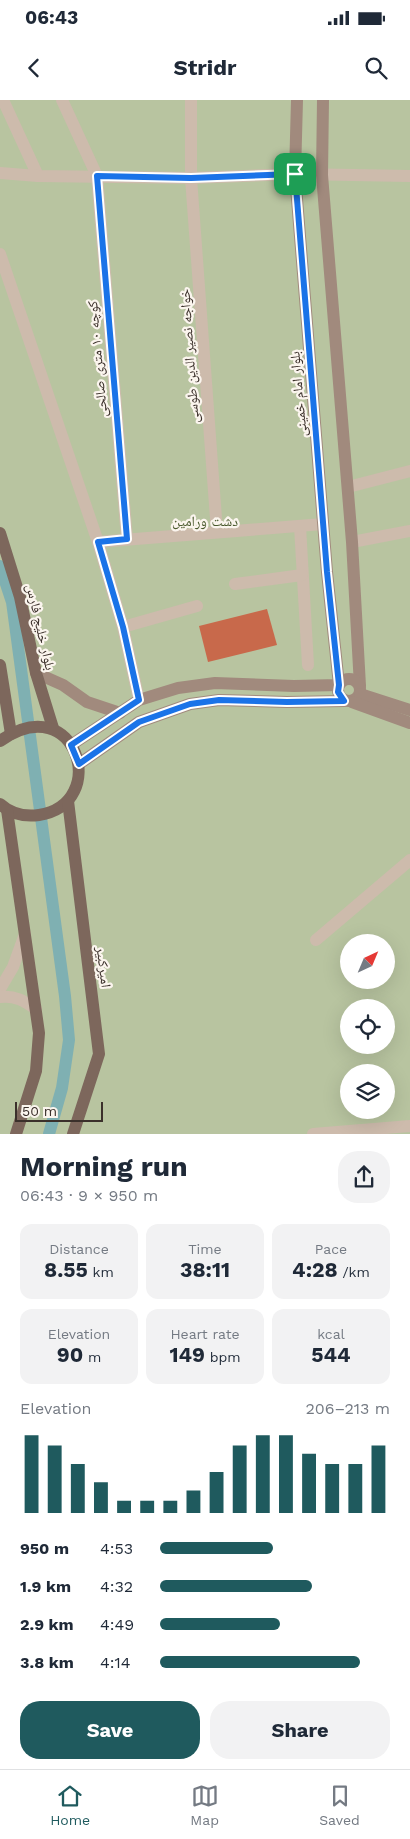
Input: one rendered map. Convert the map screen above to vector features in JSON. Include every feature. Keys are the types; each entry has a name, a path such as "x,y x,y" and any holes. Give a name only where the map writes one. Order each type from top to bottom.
{"main road":[{"name":"بلوار امام خمینی","path":"297,100 295,174 339,696 354,696"},
{"path":"323,100 322,175 352,542 354,696"},
{"name":"بلوار خلیج فارس","path":"0,533 20,597 36,673 53,728"},
{"path":"0,665 11,734"},
{"path":"36,673 63,684 86,702 120,713"},
{"path":"71,745 139,700 178,688 215,683 294,686 339,685 344,680 352,679 354,696"},
{"path":"354,696 410,723"},
{"path":"79,764 139,722 190,704 219,700 287,702 354,696 410,710"},
{"path":"0,741 23,728 53,728 71,745 79,764 79,777 74,790 68,801 57,810 33,816 20,815 4,807"},
{"name":"امیرکبیر","path":"68,801 99,1054 73,1134"},
{"path":"4,807 39,1033 36,1071 16,1134"}],"street":[{"path":"2,100 38,176"},
{"path":"62,100 97,176"},
{"name":"خواجه نصیر الدین طوسی","path":"191,100 191,178 217,532"},
{"path":"0,173 38,176 191,178 295,174 410,176"},
{"name":"کوچه ۱۰ متری صالحی","path":"97,176 127,539"},
{"path":"0,254 98,542 123,627 139,700"},
{"path":"348,487 410,471"},
{"path":"98,542 323,524"},
{"path":"300,526 308,665"},
{"path":"352,542 410,531"},
{"path":"235,584 302,575"},
{"path":"123,627 197,606"},
{"path":"316,940 410,860"},
{"path":"0,989 13,967 25,934"},
{"path":"0,997 18,998 36,1009"},
{"path":"313,1134 410,1126"}],"green space":[{"name":"دشت ورامین","path":"0,100 410,100 410,1134 0,1134"}],"building":[{"path":"267,609 277,645 208,662 199,626"}],"waterway":[{"path":"0,566 12,602 65,996 69,1040 62,1088 49,1134"}],"route":[{"path":"295,174 327,572 339,685 338,692 344,701 219,700 190,704 139,722 79,764 71,745 139,700 123,627 98,542 127,539 97,176 191,178 295,174"}]}
